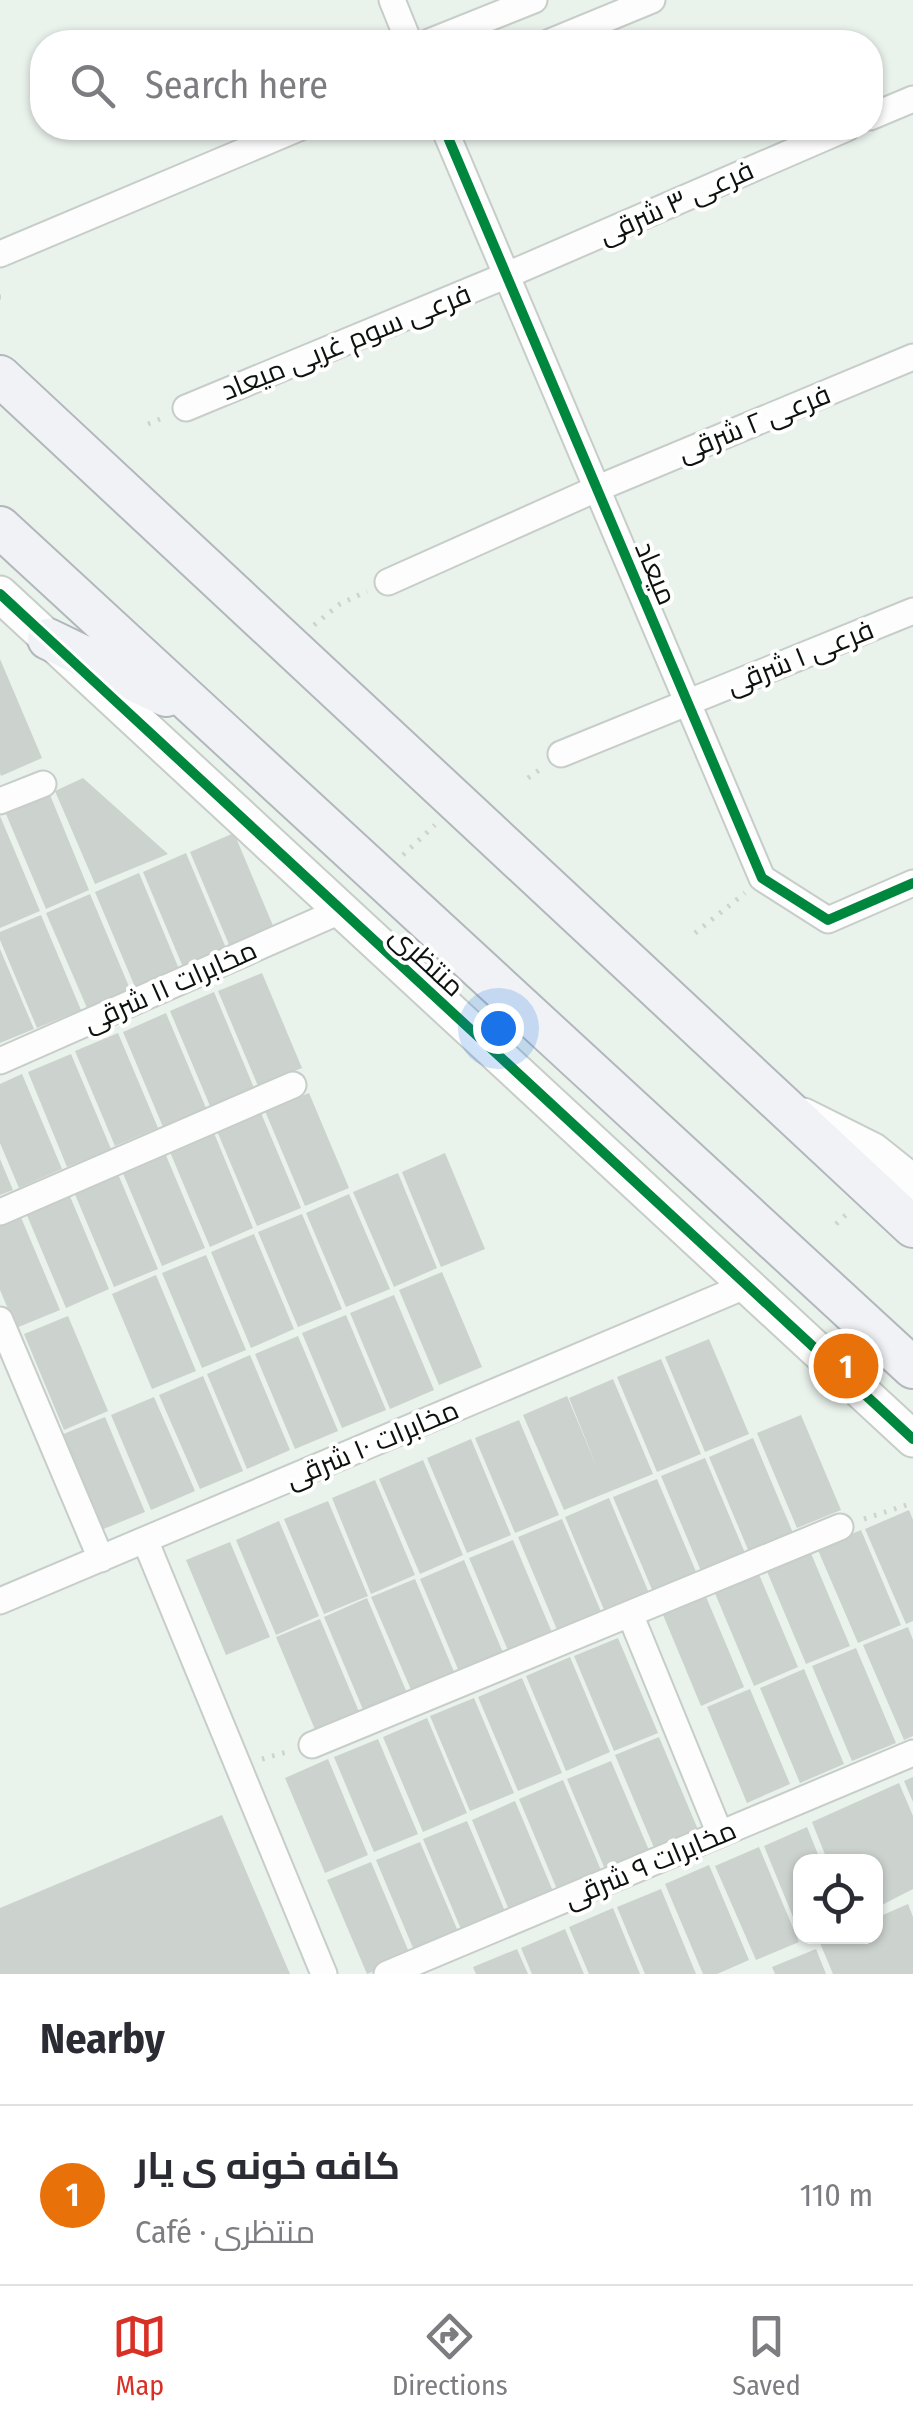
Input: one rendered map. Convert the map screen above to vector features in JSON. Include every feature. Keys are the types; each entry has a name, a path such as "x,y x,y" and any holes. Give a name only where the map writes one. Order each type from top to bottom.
{"main road":[{"path":"0,376 913,1227"},
{"name":"منتظری","path":"0,527 913,1368"},
{"path":"48,639 204,715"}],"street":[{"path":"392,0 404,30"},
{"path":"459,30 534,0"},
{"path":"579,30 652,0"},
{"path":"883,112 913,99"},
{"path":"0,254 271,140"},
{"name":"میعاد","path":"449,140 762,878"},
{"name":"فرعی ۳ شرقی","path":"505,276 819,140"},
{"name":"فرعی سوم غربی میعاد","path":"186,408 505,276"},
{"name":"فرعی ۲ شرقی","path":"388,582 596,488 913,357"},
{"name":"منتظری","path":"0,594 913,1439"},
{"name":"فرعی ۱ شرقی","path":"560,754 913,611"},
{"path":"0,801 43,784"},
{"path":"762,878 828,920 913,884"},
{"name":"مخابرات ۱۱ شرقی","path":"0,1061 340,911"},
{"path":"0,1212 293,1084"},
{"path":"784,1107 873,1150 913,1183"},
{"name":"مخابرات ۱۰ شرقی","path":"0,1601 745,1286"},
{"path":"1,1325 101,1558"},
{"path":"312,1745 840,1527"},
{"path":"145,1540 324,1974"},
{"path":"630,1614 720,1834"},
{"name":"مخابرات ۹ شرقی","path":"387,1974 913,1754"}],"path":[{"path":"289,645 340,604 388,582"},
{"path":"695,932 762,878"},
{"path":"840,1527 913,1503"},
{"path":"238,1766 312,1745"}],"building":[{"path":"0,659 42,758 1,776 0,773"},
{"path":"83,778 168,854 95,884 55,791"},
{"path":"50,795 89,890 46,909 6,814"},
{"path":"0,816 40,911 0,928"},
{"path":"234,833 274,928 230,947 190,852"},
{"path":"186,853 226,948 183,967 143,872"},
{"path":"139,873 179,969 135,987 95,892"},
{"path":"90,894 130,989 87,1008 46,913"},
{"path":"41,915 81,1010 37,1028 0,932"},
{"path":"0,949 34,1029 0,1043"},
{"path":"262,973 302,1068 258,1086 218,991"},
{"path":"214,992 254,1088 210,1106 170,1011"},
{"path":"166,1013 206,1108 163,1127 123,1032"},
{"path":"118,1033 158,1128 115,1146 75,1051"},
{"path":"71,1054 111,1149 67,1167 28,1072"},
{"path":"22,1074 62,1169 19,1188 0,1143 0,1084"},
{"path":"309,1093 349,1188 305,1206 265,1111"},
{"path":"261,1113 301,1208 257,1226 217,1131"},
{"path":"214,1133 253,1228 210,1247 170,1152"},
{"path":"165,1153 205,1248 162,1266 122,1171"},
{"path":"445,1153 485,1249 441,1267 402,1172"},
{"path":"0,1159 13,1190 0,1195"},
{"path":"398,1173 437,1268 394,1287 353,1192"},
{"path":"118,1174 158,1269 114,1287 74,1192"},
{"path":"69,1194 109,1289 66,1308 26,1213"},
{"path":"349,1194 390,1289 346,1307 306,1213"},
{"path":"302,1214 342,1309 298,1327 258,1232"},
{"path":"20,1215 60,1310 16,1328 0,1290 0,1223"},
{"path":"254,1234 294,1329 251,1348 211,1252"},
{"path":"206,1255 246,1350 202,1368 162,1273"},
{"path":"442,1272 482,1367 439,1385 399,1290"},
{"path":"156,1275 196,1371 152,1389 112,1294"},
{"path":"394,1295 434,1390 390,1409 350,1313"},
{"path":"346,1315 386,1410 342,1428 302,1333"},
{"path":"68,1316 108,1411 64,1430 24,1334"},
{"path":"298,1336 338,1431 295,1449 255,1354"},
{"path":"709,1339 749,1434 705,1452 665,1357"},
{"path":"250,1355 290,1450 247,1469 207,1374"},
{"path":"661,1359 701,1454 657,1472 617,1377"},
{"path":"203,1376 243,1471 200,1489 159,1395"},
{"path":"613,1379 653,1474 564,1510 523,1415 567,1396 598,1470 569,1398"},
{"path":"154,1397 195,1491 151,1510 111,1415"},
{"path":"801,1415 841,1510 797,1528 757,1433"},
{"path":"105,1417 145,1512 101,1530 61,1435"},
{"path":"519,1420 559,1515 515,1533 475,1438"},
{"path":"753,1438 793,1533 749,1552 709,1457"},
{"path":"471,1439 511,1535 467,1553 427,1458"},
{"path":"705,1458 745,1553 701,1571 661,1476"},
{"path":"423,1460 463,1555 420,1574 379,1479"},
{"path":"657,1479 697,1574 653,1592 613,1497"},
{"path":"375,1480 415,1575 371,1594 332,1498"},
{"path":"609,1498 649,1593 605,1612 565,1517"},
{"path":"328,1501 368,1596 324,1614 284,1519"},
{"path":"909,1510 913,1520 913,1621 906,1624 865,1529"},
{"path":"562,1519 602,1614 558,1632 518,1537"},
{"path":"279,1521 319,1616 276,1635 236,1540"},
{"path":"861,1530 901,1625 858,1643 817,1548"},
{"path":"513,1540 553,1635 509,1653 469,1558"},
{"path":"230,1542 270,1637 226,1655 186,1560"},
{"path":"810,1551 850,1646 806,1664 766,1569"},
{"path":"464,1560 504,1655 460,1674 420,1579"},
{"path":"758,1572 798,1667 754,1686 714,1591"},
{"path":"415,1579 455,1674 412,1692 371,1597"},
{"path":"704,1592 744,1687 701,1706 661,1610"},
{"path":"367,1598 407,1693 364,1712 324,1617"},
{"path":"320,1619 360,1714 316,1732 276,1637"},
{"path":"908,1627 913,1640 913,1736 904,1740 863,1645"},
{"path":"618,1638 658,1733 614,1751 574,1656"},
{"path":"856,1648 896,1743 852,1761 812,1666"},
{"path":"570,1657 610,1752 566,1771 526,1676"},
{"path":"804,1669 844,1764 800,1783 760,1688"},
{"path":"522,1678 562,1773 518,1791 478,1697"},
{"path":"750,1689 790,1784 747,1803 707,1707"},
{"path":"474,1698 514,1793 470,1811 430,1716"},
{"path":"427,1718 467,1813 423,1832 383,1737"},
{"path":"659,1737 699,1832 655,1850 615,1755"},
{"path":"378,1739 418,1834 374,1852 334,1757"},
{"path":"328,1759 368,1855 325,1873 285,1778"},
{"path":"611,1761 651,1855 607,1874 567,1779"},
{"path":"913,1777 913,1802 904,1781"},
{"path":"563,1780 603,1875 559,1894 519,1799"},
{"path":"899,1783 913,1816 913,1889 883,1904 883,1854 825,1854 812,1822"},
{"path":"515,1801 555,1896 511,1915 472,1820"},
{"path":"222,1815 290,1974 0,1974 0,1908"},
{"path":"467,1821 507,1916 463,1934 423,1839"},
{"path":"807,1827 818,1854 793,1854 793,1917 764,1846"},
{"path":"420,1842 460,1936 416,1955 376,1860"},
{"path":"759,1847 793,1928 794,1944 756,1960 715,1866"},
{"path":"371,1862 411,1957 367,1974 327,1880"},
{"path":"709,1865 749,1960 717,1974 703,1974 665,1884"},
{"path":"661,1889 696,1974 645,1974 617,1907"},
{"path":"908,1904 913,1917 913,1974 833,1974 820,1944 883,1944 883,1915"},
{"path":"613,1908 640,1974 589,1974 569,1927"},
{"path":"565,1929 584,1974 532,1974 521,1948"},
{"path":"517,1949 528,1974 476,1974 473,1967"},
{"path":"816,1949 826,1974 775,1974 772,1967"}],"cycle path":[{"path":"449,140 762,878 828,920 913,883"},
{"path":"0,594 913,1439"}],"place":[{"name":"کافه خونه ی یار","path":"846,1366"}]}
